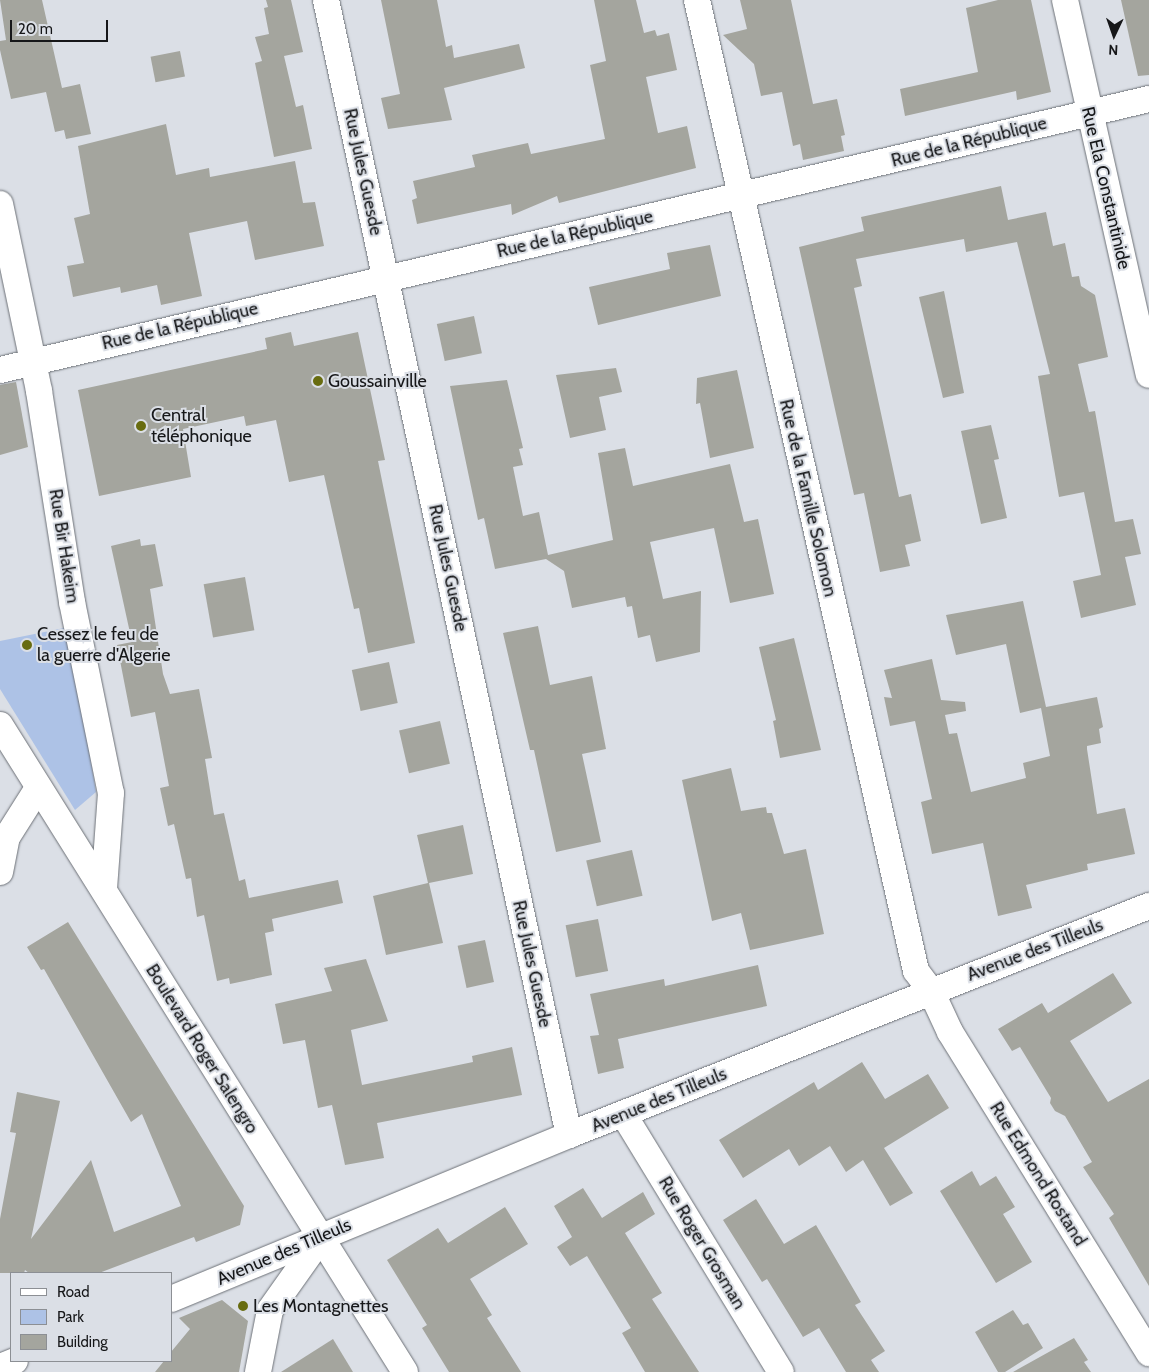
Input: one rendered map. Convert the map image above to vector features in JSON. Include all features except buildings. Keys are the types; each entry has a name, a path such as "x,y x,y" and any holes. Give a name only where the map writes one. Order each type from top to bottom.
{"street":[{"name":"Rue Jules Guesde","path":"326,0 569,1135"},
{"name":"Rue de la Famille Solomon","path":"697,0 739,197 916,971 931,991"},
{"name":"Rue Ela Constantinide","path":"1065,0 1149,375"},
{"name":"Rue de la République","path":"0,370 386,277 739,197 1149,99"},
{"name":"Rue Bir Hakeim","path":"0,204 33,361 72,602 111,793 104,889"},
{"name":"Boulevard Roger Salengro","path":"0,725 405,1372"},
{"path":"0,872 7,837 38,788"},
{"name":"Avenue des Tilleuls","path":"172,1299 569,1135 624,1115 931,991 1149,906"},
{"name":"Rue Edmond Rostand","path":"931,991 950,1032 1149,1353"},
{"name":"Rue Roger Grosman","path":"624,1115 780,1372"},
{"path":"258,1372 270,1310 321,1238"},
{"path":"0,1366 12,1362"}],"green space":[{"path":"69,627 96,792 75,810 0,689 0,641"}],"place":[{"name":"Goussainville","path":"318,381"},
{"name":"Central téléphonique","path":"141,426"},
{"name":"Cessez le feu de la guerre d'Algerie","path":"27,645"},
{"name":"Les Montagnettes","path":"243,1306"}]}
